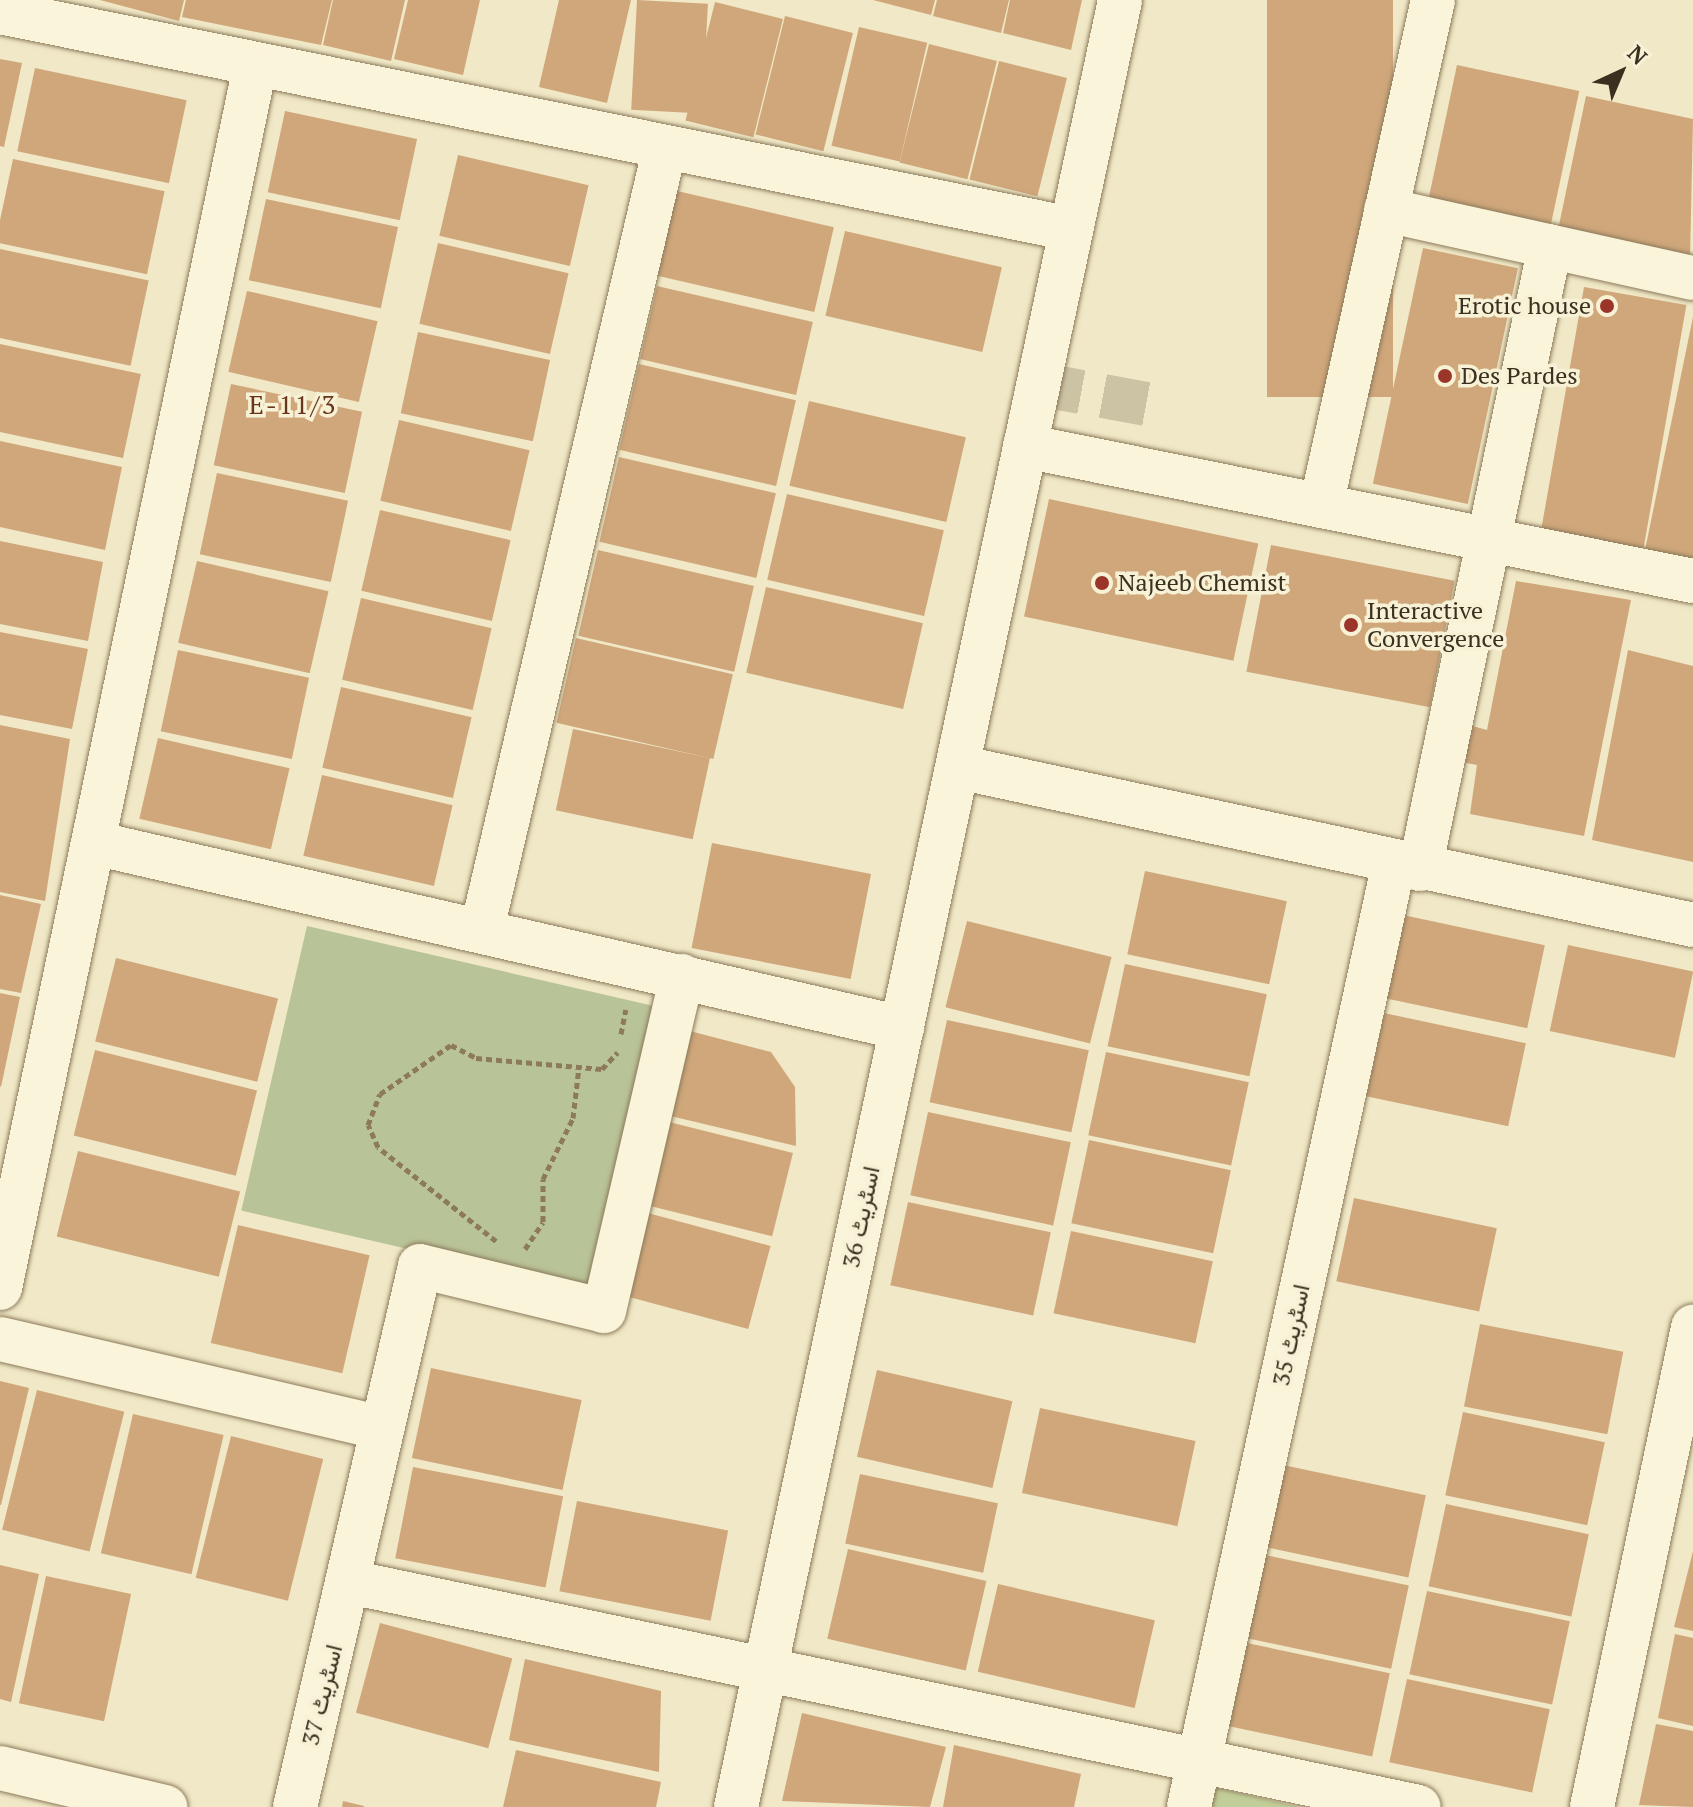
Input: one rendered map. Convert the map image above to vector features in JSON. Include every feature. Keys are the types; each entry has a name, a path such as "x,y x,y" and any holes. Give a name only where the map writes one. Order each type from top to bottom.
{"street":[{"name":"اسٹریٹ 36","path":"736,1807 1120,0"},
{"path":"1321,506 1433,0"},
{"path":"0,12 1071,229"},
{"path":"0,1288 255,66"},
{"path":"482,929 665,147"},
{"path":"1386,210 1693,278"},
{"name":"اسٹریٹ 35","path":"1189,1807 1407,866 1491,541 1550,246"},
{"path":"1025,446 1693,581"},
{"path":"958,767 1407,866 1693,925"},
{"path":"94,843 482,929 902,1028"},
{"name":"اسٹریٹ 37","path":"295,1807 350,1582 420,1266 604,1311 682,976"},
{"path":"1592,1807 1693,1326"},
{"path":"0,1339 382,1428"},
{"path":"350,1582 1199,1758 1419,1807"},
{"path":"0,1768 165,1807"}],"path":[{"path":"502,1246 484,1224 417,1183 378,1147 370,1111 394,1078 451,1045 476,1058 602,1069 614,1060 635,965"},
{"path":"509,1252 524,1251 543,1222 543,1179 573,1118 579,1067"}],"green space":[{"path":"307,926 655,1006 589,1291 241,1211"},
{"path":"1204,1785 1299,1807 1200,1807"}],"building":[{"path":"100,0 184,0 179,21"},
{"path":"186,0 332,0 321,45 182,17"},
{"path":"333,0 405,0 391,61 323,45"},
{"path":"408,0 480,0 463,75 394,59"},
{"path":"559,0 631,0 607,103 539,87"},
{"path":"637,0 708,4 702,114 631,110"},
{"path":"873,0 935,0 931,15"},
{"path":"937,0 1009,0 1001,33 933,16"},
{"path":"1010,0 1082,0 1071,50 1003,33"},
{"path":"1267,0 1393,0 1393,397 1267,397"},
{"path":"715,2 783,19 753,137 685,120"},
{"path":"785,16 853,33 823,151 755,134"},
{"path":"859,27 927,43 900,162 832,146"},
{"path":"929,44 997,61 967,179 899,162"},
{"path":"0,59 22,63 4,147 0,146"},
{"path":"999,61 1067,78 1037,196 969,179"},
{"path":"1457,65 1579,91 1549,233 1427,207"},
{"path":"35,68 187,100 169,183 17,151"},
{"path":"1586,96 1693,119 1690,259 1558,230"},
{"path":"285,111 417,139 400,220 268,192"},
{"path":"458,155 589,185 570,266 439,236"},
{"path":"13,159 165,191 147,274 0,243 0,220"},
{"path":"677,191 834,227 814,312 657,276"},
{"path":"266,199 398,227 381,308 249,280"},
{"path":"845,231 1002,267 982,352 825,316"},
{"path":"438,243 569,273 550,354 419,324"},
{"name":"Des Pardes","path":"1423,248 1518,268 1468,504 1373,484"},
{"path":"0,249 149,281 131,366 0,338"},
{"path":"657,286 813,322 796,395 640,359"},
{"path":"1584,287 1686,305 1643,549 1541,531"},
{"path":"247,291 378,321 359,402 228,372"},
{"path":"1693,317 1693,560 1645,550"},
{"path":"418,332 550,360 533,441 401,413"},
{"path":"0,344 141,374 123,458 0,432"},
{"path":"639,364 796,400 776,486 619,450"},
{"path":"231,384 362,412 345,493 214,465"},
{"path":"809,401 966,437 946,522 789,486"},
{"path":"399,420 530,450 511,531 380,501"},
{"path":"0,441 122,467 105,550 0,527"},
{"path":"619,457 776,493 756,578 599,542"},
{"path":"217,473 348,501 331,582 200,554"},
{"path":"787,494 944,530 924,616 767,580"},
{"path":"1049,499 1258,543 1233,661 1024,616"},
{"path":"380,510 511,540 492,621 361,591"},
{"path":"0,541 103,562 88,641 0,624"},
{"name":"Interactive Convergence","path":"1271,545 1455,581 1430,707 1246,672"},
{"path":"598,550 754,586 734,672 578,636"},
{"path":"197,561 329,591 310,673 178,643"},
{"path":"1516,581 1631,600 1584,836 1470,814 1477,765 1461,762 1469,725 1487,730"},
{"path":"766,587 923,623 903,709 746,673"},
{"path":"361,598 492,628 473,710 342,680"},
{"path":"0,632 88,649 72,729 0,715"},
{"path":"576,638 733,674 713,759 556,723"},
{"path":"178,650 309,678 292,759 161,731"},
{"path":"1628,650 1693,666 1693,862 1592,840"},
{"path":"341,687 472,717 453,798 322,768"},
{"path":"0,725 70,739 45,901 0,892"},
{"path":"573,729 710,758 693,839 556,810"},
{"path":"158,738 290,768 271,849 139,819"},
{"path":"322,775 453,805 434,886 303,856"},
{"path":"712,843 871,874 851,979 692,948"},
{"path":"1145,871 1287,901 1269,984 1127,954"},
{"path":"0,895 41,904 21,993 0,989"},
{"path":"1403,915 1545,945 1527,1028 1385,998"},
{"path":"967,921 1112,957 1090,1043 945,1007"},
{"path":"1568,945 1693,972 1675,1058 1550,1031"},
{"path":"116,958 278,998 257,1082 95,1041"},
{"path":"1125,964 1267,994 1249,1076 1108,1046"},
{"path":"0,993 20,997 1,1087 0,1086"},
{"path":"1384,1013 1526,1043 1508,1126 1366,1096"},
{"path":"947,1020 1089,1050 1071,1132 930,1102"},
{"path":"682,1029 771,1052 795,1087 796,1146 662,1114"},
{"path":"95,1050 257,1090 236,1176 74,1135"},
{"path":"1106,1052 1249,1082 1231,1165 1088,1135"},
{"path":"928,1112 1071,1142 1053,1225 910,1195"},
{"path":"661,1120 793,1153 772,1236 640,1203"},
{"path":"1089,1140 1231,1170 1213,1253 1071,1223"},
{"path":"78,1151 240,1191 219,1277 57,1236"},
{"path":"1354,1198 1497,1228 1479,1311 1336,1281"},
{"path":"908,1202 1051,1232 1033,1315 890,1285"},
{"path":"644,1212 771,1246 748,1329 622,1295"},
{"path":"238,1225 370,1255 342,1373 211,1343"},
{"path":"1071,1231 1213,1261 1195,1343 1054,1313"},
{"path":"1480,1324 1623,1352 1607,1434 1464,1406"},
{"path":"431,1368 582,1400 563,1490 412,1458"},
{"path":"877,1370 1012,1401 992,1488 857,1457"},
{"path":"0,1381 29,1388 1,1505 0,1505"},
{"path":"37,1390 124,1412 89,1551 2,1530"},
{"path":"1040,1408 1196,1441 1177,1526 1022,1493"},
{"path":"1463,1412 1605,1442 1587,1525 1445,1495"},
{"path":"133,1414 224,1435 191,1574 101,1553"},
{"path":"231,1436 323,1459 288,1601 196,1578"},
{"path":"1283,1465 1426,1495 1408,1578 1266,1547"},
{"path":"413,1467 563,1496 545,1587 395,1558"},
{"path":"860,1474 998,1503 983,1573 845,1543"},
{"path":"577,1501 728,1530 711,1621 559,1591"},
{"path":"1446,1504 1589,1534 1571,1617 1429,1586"},
{"path":"848,1549 986,1581 966,1671 827,1639"},
{"path":"1693,1551 1693,1631 1674,1627"},
{"path":"1265,1555 1409,1586 1391,1669 1247,1638"},
{"path":"0,1565 39,1574 11,1702 0,1699"},
{"path":"46,1576 131,1594 104,1721 19,1703"},
{"path":"998,1584 1155,1620 1135,1708 978,1672"},
{"path":"1427,1591 1570,1621 1552,1704 1409,1674"},
{"path":"380,1623 512,1658 488,1748 356,1713"},
{"path":"1675,1634 1693,1638 1693,1726 1658,1718"},
{"path":"1247,1643 1390,1673 1372,1756 1229,1726"},
{"path":"525,1659 661,1691 659,1772 509,1740"},
{"path":"1407,1679 1550,1709 1532,1792 1389,1762"},
{"path":"802,1713 946,1747 930,1807 782,1801"},
{"path":"1656,1724 1693,1731 1693,1807 1639,1805"},
{"path":"954,1745 1081,1774 1074,1807 943,1807"},
{"path":"516,1750 661,1782 656,1807 503,1807"},
{"path":"343,1801 364,1806 364,1807 342,1807"}],"tunnel":[{"path":"1038,384 1151,405"}],"place":[{"name":"Erotic house","path":"1607,306"},
{"name":"Des Pardes","path":"1445,376"},
{"name":"Najeeb Chemist","path":"1102,583"},
{"name":"Interactive Convergence","path":"1351,625"}],"district":[{"name":"E-11/3","path":"293,405"}]}
